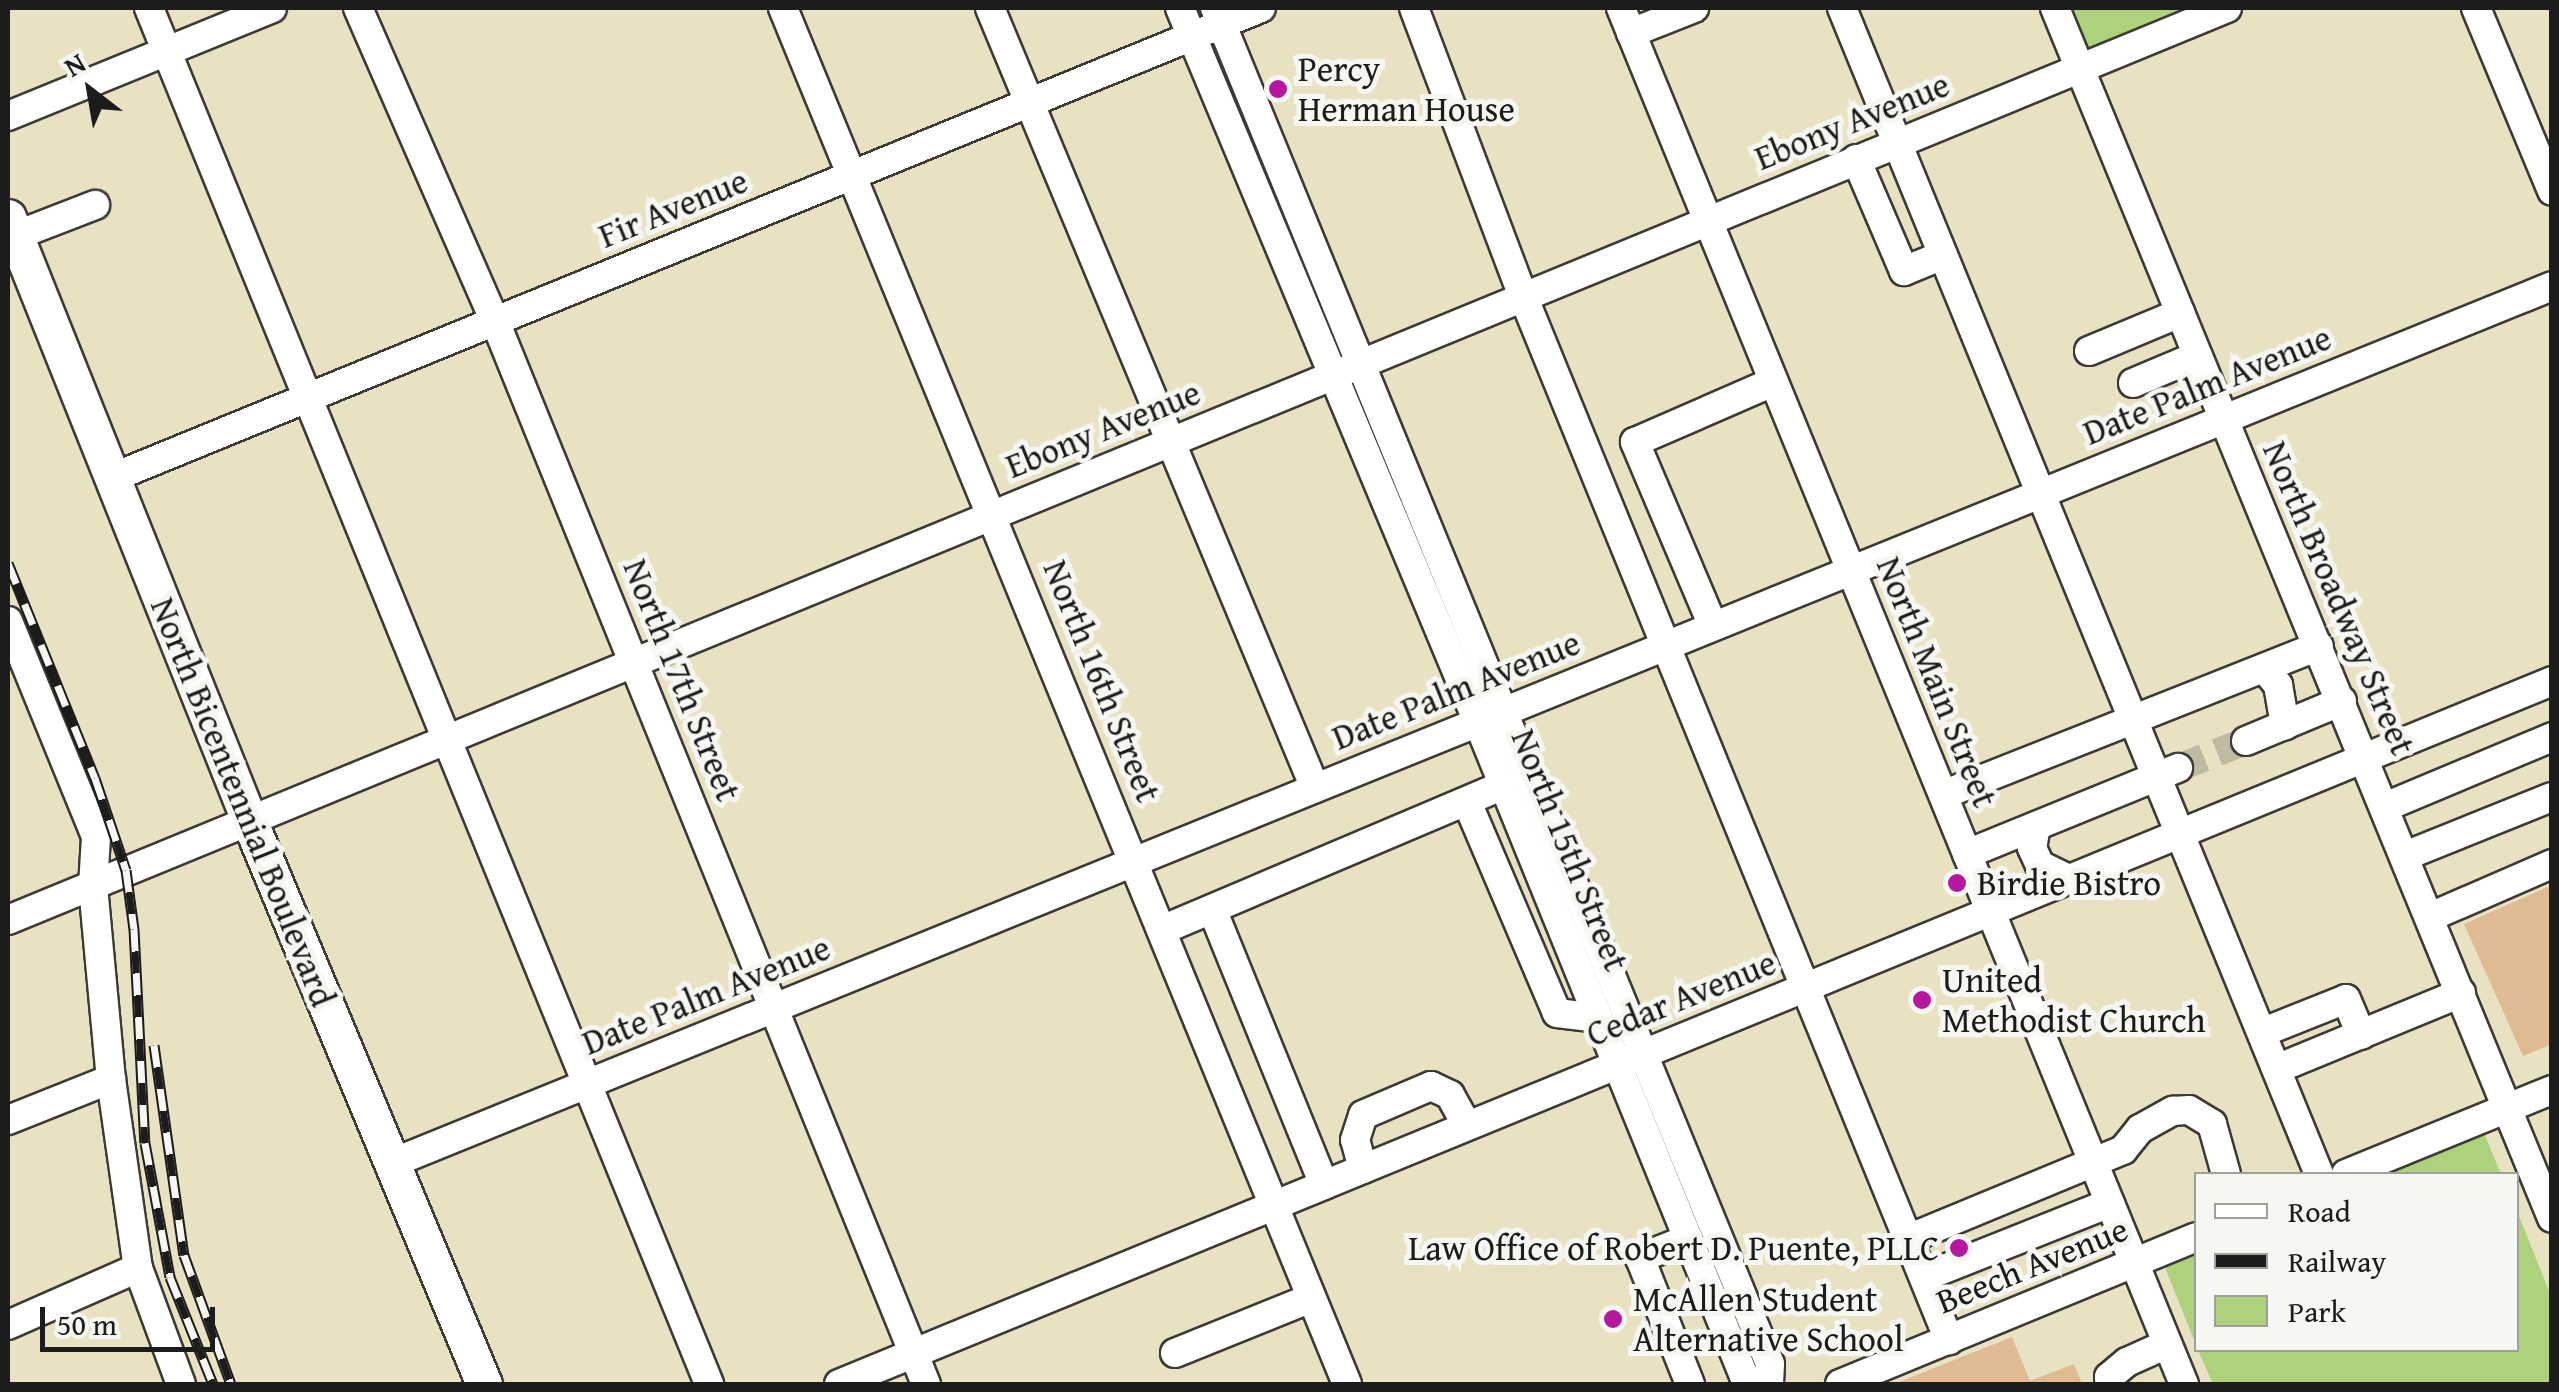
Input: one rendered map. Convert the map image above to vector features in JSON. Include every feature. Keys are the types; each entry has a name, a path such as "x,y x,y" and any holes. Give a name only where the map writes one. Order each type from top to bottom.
{"main road":[{"name":"North Bicentennial Boulevard","path":"11,226 249,820 484,1384"}],"street":[{"path":"149,8 709,1384"},
{"path":"8,116 272,8"},
{"name":"North 17th Street","path":"358,8 495,321 926,1384"},
{"name":"North 16th Street","path":"783,8 994,514 1347,1384"},
{"path":"990,8 1316,788"},
{"name":"North 15th Street","path":"1180,8 1334,376 1644,1054 1770,1364 1769,1384"},
{"name":"Fir Avenue","path":"114,478 1192,36 1218,16 1261,8"},
{"path":"1414,8 1523,296 1949,1340"},
{"path":"1626,20 1694,8"},
{"path":"1842,8 2132,720 2167,772 2180,834 2318,1172"},
{"name":"North Broadway Street","path":"2055,8 2508,1107 2541,1159 2552,1218"},
{"name":"Ebony Avenue","path":"8,920 2227,8"},
{"path":"2476,8 2552,191"},
{"name":"North 15th Street","path":"1218,16 1363,363 1491,716 1504,785 1744,1376 1755,1384"},
{"name":"North Main Street","path":"1626,20 2184,1384"},
{"path":"1856,159 1904,270 1943,255"},
{"path":"11,226 95,205"},
{"name":"Date Palm Avenue","path":"390,1164 2552,286"},
{"path":"2089,351 2180,313"},
{"path":"2133,383 2197,356"},
{"path":"1713,626 1635,442 1773,382"},
{"path":"8,621 96,836 93,886 111,1079 138,1268 181,1384"},
{"path":"1944,794 2318,646"},
{"path":"2265,670 2278,685 2285,725"},
{"path":"2386,807 2552,736 2542,685"},
{"name":"Cedar Avenue","path":"839,1384 2542,685"},
{"path":"2246,742 2342,701"},
{"path":"1967,854 2167,772"},
{"path":"1162,930 1504,785"},
{"path":"2405,856 2552,797"},
{"path":"1467,802 1557,1013 1597,1018"},
{"path":"2036,826 2032,848 2040,866 2069,879"},
{"path":"2430,917 2552,864"},
{"path":"1212,909 1324,1185"},
{"path":"2291,1063 2461,993"},
{"path":"2276,1027 2346,999 2361,1035"},
{"path":"8,1120 111,1079"},
{"path":"1364,1169 1355,1140 1363,1115 1432,1086 1450,1094 1467,1126"},
{"path":"2351,1172 2552,1090"},
{"path":"1908,1240 2094,1164 2123,1150 2156,1118 2189,1110 2212,1124 2225,1172"},
{"path":"1924,1277 2110,1202"},
{"path":"1688,1239 1640,1258 1690,1384"},
{"name":"Beech Avenue","path":"1840,1384 2194,1239"},
{"path":"8,1325 138,1268"},
{"path":"1175,1353 1311,1298"},
{"path":"2110,1384 2110,1377 2127,1362 2168,1344"}],"green space":[{"path":"2072,8 2183,8 2088,48"},
{"path":"2484,1133 2500,1172 2390,1172"},
{"path":"2519,1216 2551,1296 2551,1384 2213,1384 2199,1352 2519,1352"},
{"path":"2194,1253 2194,1340 2164,1265"}],"building":[{"path":"2552,885 2552,1044 2523,1056 2464,924"},
{"path":"2012,1337 2030,1381 2074,1364 2082,1384 1894,1384"}],"tunnel":[{"path":"2178,768 2246,741"}],"railway":[{"path":"8,563 95,778 126,870 134,929 145,1143 170,1277 213,1384"},
{"path":"154,1045 184,1255 231,1384"}],"place":[{"name":"Percy Herman House","path":"1278,89"},
{"name":"Birdie Bistro","path":"1957,883"},
{"name":"United Methodist Church","path":"1922,1000"},
{"name":"Law Office of Robert D. Puente, PLLC","path":"1959,1248"},
{"name":"McAllen Student Alternative School","path":"1613,1319"}]}
